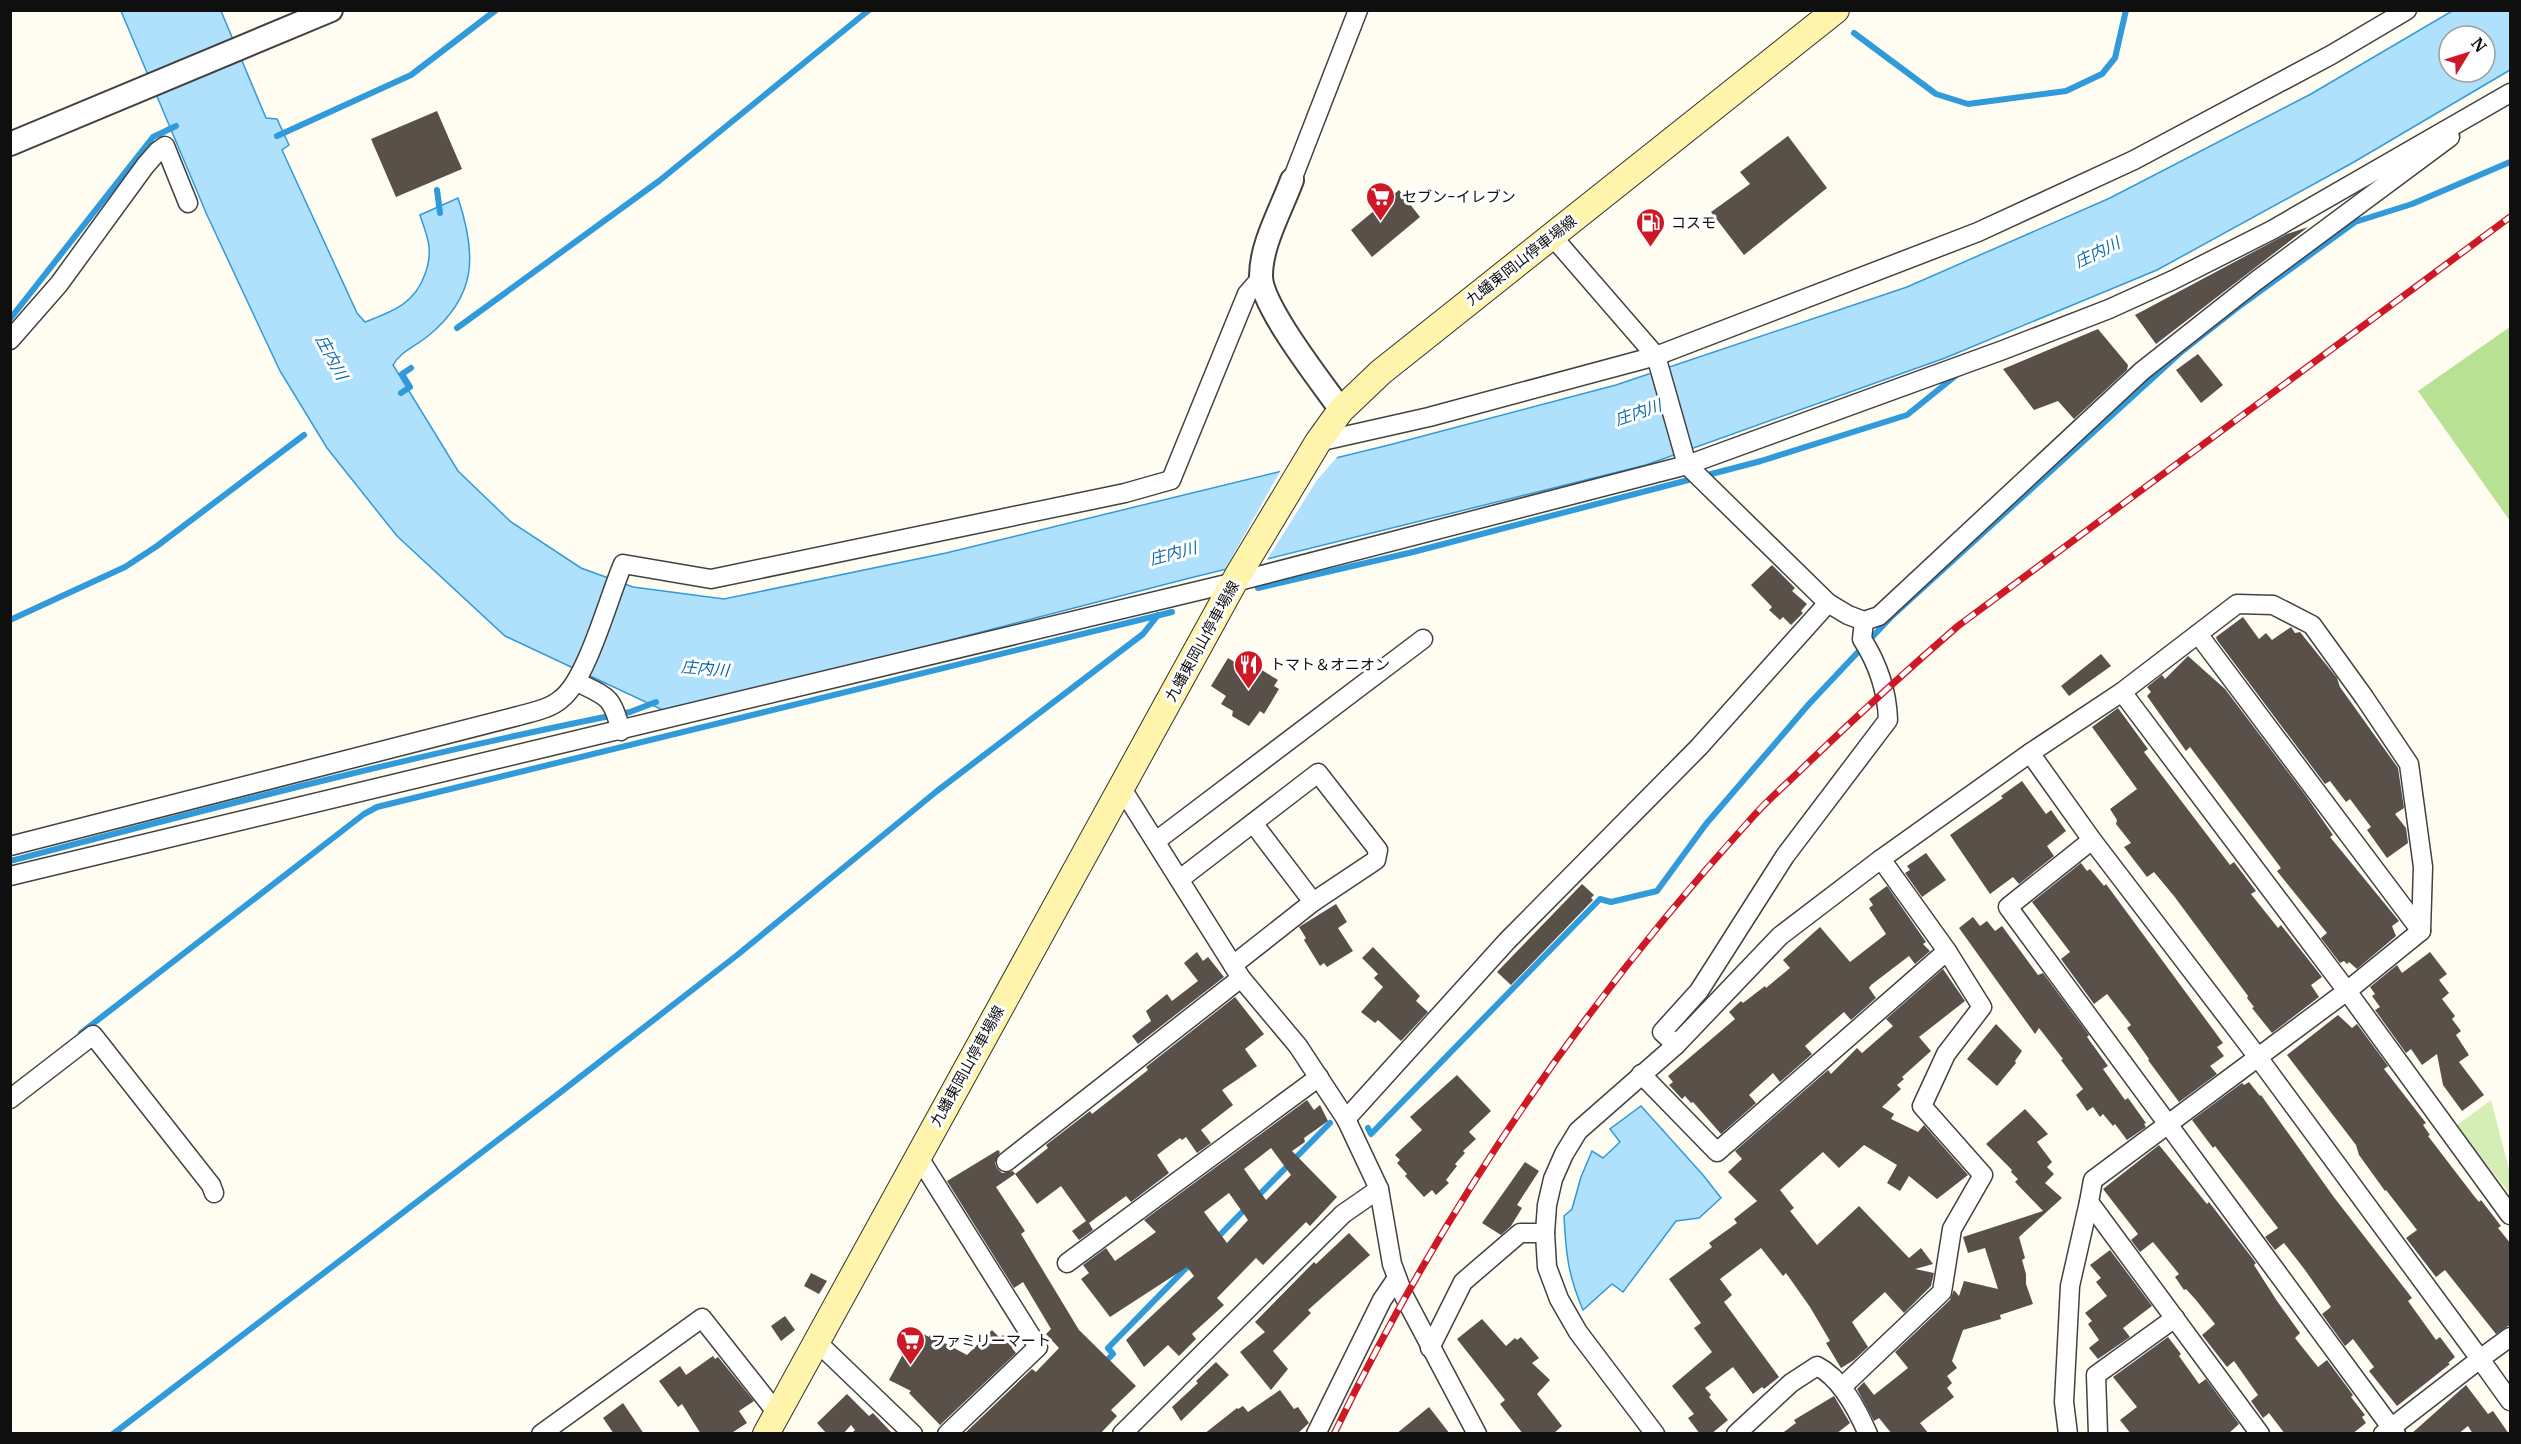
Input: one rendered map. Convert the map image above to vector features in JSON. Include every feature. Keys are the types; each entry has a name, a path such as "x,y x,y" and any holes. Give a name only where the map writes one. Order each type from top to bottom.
{"main road":[{"name":"九蟠東岡山停車場線","path":"771,1423 1236,579 1314,448 1341,410 1381,372 1836,10"}],"street":[{"path":"10,144 238,51 331,10"},
{"path":"1341,410 1274,313 1261,278 1263,255 1358,10"},
{"path":"1314,448 1657,359 1978,232 2134,160 2331,55 2408,10"},
{"path":"10,876 1693,469 2141,295 2272,230 2440,131 2511,93"},
{"path":"1552,236 1657,359 1693,469 1828,603 1864,621 1879,615 2142,371 2256,281 2369,199 2489,106"},
{"path":"10,340 59,284 145,166 165,146 188,203"},
{"path":"10,846 518,716 559,702 578,678 623,564 711,579 1125,493 1171,480 1247,294 1261,278"},
{"path":"1346,1119 1507,941 1699,747 1828,603"},
{"path":"1655,1434 1578,1332 1559,1299 1547,1267 1545,1233 1547,1205 1553,1179 1578,1131 1676,1045 1780,936 1881,859 2030,753 2122,692 2237,604 2273,605 2312,625 2409,764 2423,867 2421,931 2347,991 2093,1180 2070,1286 2064,1402 2067,1434"},
{"path":"1676,1045 1662,1032 1699,991 1785,856 1888,720 1888,697 1874,658 1862,639 1864,621"},
{"path":"2198,634 2421,931"},
{"path":"1156,841 1424,639"},
{"path":"578,678 606,696 614,705 620,729"},
{"path":"2122,692 2347,991 2511,1215"},
{"path":"2030,753 2092,840 2257,1056 2511,1401"},
{"path":"1006,1162 1237,971 1313,902 1376,860 1378,850 1318,773 1180,879"},
{"path":"1121,787 1237,971 1284,1029 1346,1119 1378,1189 1397,1278 1430,1348 1477,1434"},
{"path":"1253,823 1313,902"},
{"path":"2092,840 2008,907 2169,1125 2390,1432 2480,1359 2511,1337"},
{"path":"1842,1387 1942,1292 1952,1229 1983,1174 1922,1106 1946,1054 1982,1007 1947,951 1881,859"},
{"path":"1641,1074 1717,1152 1947,951"},
{"path":"10,1099 93,1035 211,1185 214,1193"},
{"path":"1067,1263 1319,1077"},
{"path":"918,1156 1038,1347 947,1434"},
{"path":"1122,1434 1343,1214 1378,1189"},
{"path":"2089,1202 2260,1434"},
{"path":"1430,1348 1463,1282 1520,1233 1545,1233"},
{"path":"1316,1434 1382,1300 1397,1278"},
{"path":"541,1434 702,1318 771,1423"},
{"path":"2098,1434 2096,1375 2175,1318"},
{"path":"816,1341 913,1434"},
{"path":"1736,1434 1791,1383 1817,1366 1828,1372 1842,1387 1868,1434"}],"green space":[{"path":"2510,327 2510,521 2418,391"},
{"path":"2491,1100 2510,1173 2510,1194 2456,1126"}],"water":[{"name":"庄内川","path":"121,11 221,11 266,118 277,119 289,145 282,150 357,313 365,322 401,306 415,293 425,274 429,254 428,239 420,215 458,198 470,256 464,290 456,306 444,321 400,356 393,365 458,471 511,522 581,568 633,587 724,599 946,553 1389,445 1616,385 1907,287 2110,198 2311,94 2452,11 2510,11 2510,70 2497,78 2497,24 2437,24 2437,84 2486,84 2354,162 2157,270 1945,358 1646,465 1186,579 669,713 505,636 397,536 327,448 280,371 207,215"},
{"path":"1641,1106 1721,1198 1699,1218 1676,1221 1623,1292 1612,1284 1583,1310 1569,1264 1564,1216 1572,1209 1581,1177 1592,1151 1603,1158 1620,1142 1610,1129"}],"pier":[{"path":"1340,454 1317,480 1265,563 1223,573 1282,468"}],"building":[{"path":"437,111 462,169 396,197 371,139"},
{"path":"1788,136 1827,188 1744,255 1711,212 1750,184 1740,172"},
{"path":"1399,190 1420,217 1372,257 1351,230"},
{"path":"2308,227 2156,344 2135,315 2287,234"},
{"path":"2098,329 2128,365 2127,370 2074,419 2058,401 2034,410 2003,369"},
{"path":"2198,354 2223,385 2201,403 2176,370"},
{"path":"1772,565 1795,588 1792,591 1807,604 1801,611 1803,613 1791,625 1783,617 1780,620 1769,610 1772,607 1751,585"},
{"path":"2243,617 2259,639 2266,633 2272,640 2291,627 2295,633 2300,632 2337,678 2340,687 2398,768 2404,808 2395,814 2406,828 2408,843 2387,858 2367,830 2371,827 2350,799 2346,802 2330,781 2325,784 2217,640 2216,637"},
{"path":"2101,654 2111,666 2069,696 2061,686"},
{"path":"2188,656 2225,689 2306,796 2333,835 2330,837 2399,921 2392,926 2396,936 2357,969 2349,962 2340,963 2321,938 2327,933 2277,871 2281,868 2190,747 2186,751 2147,696 2151,692 2147,687 2162,675 2165,679"},
{"path":"1228,658 1246,669 1250,663 1278,680 1274,686 1279,689 1264,714 1260,711 1249,726 1232,716 1233,711 1221,704 1226,696 1211,686"},
{"path":"2118,708 2148,749 2144,752 2230,865 2234,862 2256,891 2251,894 2278,928 2281,925 2322,977 2311,985 2319,997 2272,1033 2252,1008 2254,1007 2247,998 2248,996 2174,896 2154,872 2147,877 2124,847 2131,843 2116,824 2117,820 2110,809 2137,789 2092,727"},
{"path":"2022,781 2046,814 2051,810 2066,831 2047,846 2054,856 2019,884 2013,877 1990,894 1950,835 2003,798 2001,796"},
{"path":"1926,853 1946,880 1922,897 1905,873 1910,870 1907,866"},
{"path":"2081,863 2087,871 2090,869 2104,886 2106,884 2223,1043 2217,1047 2224,1056 2210,1066 2217,1074 2179,1102 2127,1028 2131,1025 2107,994 2094,1004 2061,959 2070,952 2032,902"},
{"path":"1582,884 1594,895 1591,898 1593,900 1511,985 1497,972"},
{"path":"1887,886 1926,942 1923,944 1930,951 1915,964 1909,956 1871,985 1869,988 1876,998 1851,1020 1844,1012 1815,1037 1805,1046 1812,1054 1780,1082 1773,1073 1749,1095 1756,1103 1721,1134 1693,1102 1691,1103 1685,1096 1682,1099 1669,1085 1673,1082 1668,1076 1735,1019 1729,1012 1741,1001 1743,1003 1765,986 1766,988 1790,968 1783,960 1820,927 1850,962 1886,934 1869,908 1873,905 1869,899"},
{"path":"1336,904 1347,922 1338,928 1353,951 1327,967 1324,963 1320,966 1299,927"},
{"path":"1973,917 1980,926 1987,921 1995,931 2002,926 2038,975 2043,973 2089,1035 2087,1037 2108,1066 2103,1069 2125,1100 2128,1098 2146,1123 2144,1124 2146,1127 2127,1140 2115,1124 2113,1126 2103,1114 2100,1117 2093,1107 2087,1111 2076,1095 2083,1089 2061,1060 2063,1059 2039,1028 2035,1034 1959,928"},
{"path":"1373,947 1420,996 1416,1001 1428,1012 1401,1041 1378,1020 1375,1023 1361,1012 1383,987 1374,978 1378,974 1362,958"},
{"path":"1197,952 1203,961 1208,957 1224,977 1138,1044 1132,1036 1151,1021 1146,1011 1167,994 1172,1001 1198,981 1184,963"},
{"path":"2430,952 2447,974 2439,980 2449,993 2442,999 2455,1016 2452,1019 2461,1031 2456,1035 2469,1055 2459,1062 2484,1095 2462,1111 2443,1085 2437,1054 2422,1065 2411,1049 2406,1053 2375,1010 2380,1007 2372,996 2375,994 2370,987 2397,965 2402,973"},
{"path":"1943,969 1965,1001 1919,1037 1931,1051 1902,1077 1904,1079 1897,1085 1901,1089 1882,1107 1894,1114 1891,1119 1918,1132 1924,1125 1968,1175 1937,1199 1909,1176 1900,1191 1887,1183 1897,1165 1864,1145 1839,1168 1823,1152 1780,1190 1794,1208 1790,1211 1817,1245 1859,1206 1909,1258 1921,1248 1933,1264 1915,1269 1934,1273 1931,1286 1904,1313 1885,1292 1852,1322 1868,1347 1841,1368 1826,1343 1830,1341 1810,1307 1786,1273 1783,1276 1761,1248 1720,1279 1732,1295 1724,1302 1779,1377 1764,1389 1762,1387 1753,1394 1733,1367 1705,1388 1711,1395 1709,1397 1728,1420 1711,1434 1700,1434 1688,1418 1694,1414 1672,1386 1712,1352 1694,1328 1701,1323 1669,1279 1712,1247 1709,1243 1737,1223 1734,1219 1757,1201 1728,1172 1742,1159 1735,1151 1828,1070 1831,1074 1857,1048 1862,1053 1893,1026 1886,1019"},
{"path":"1235,997 1264,1034 1245,1049 1257,1066 1222,1090 1233,1105 1201,1130 1211,1143 1197,1153 1186,1137 1182,1140 1180,1138 1157,1155 1169,1173 1131,1202 1126,1196 1089,1223 1093,1230 1079,1240 1072,1231 1086,1221 1061,1186 1037,1204 1015,1174 1048,1148 1046,1145 1090,1111 1092,1114 1148,1070 1146,1067"},
{"path":"2338,1015 2352,1028 2357,1024 2388,1066 2384,1069 2426,1123 2423,1125 2430,1135 2428,1136 2474,1196 2479,1202 2481,1200 2501,1226 2498,1228 2511,1244 2511,1324 2496,1334 2445,1270 2436,1277 2406,1238 2417,1230 2385,1191 2359,1155 2356,1145 2287,1055"},
{"path":"1996,1024 2022,1051 2016,1063 1997,1086 1967,1059"},
{"path":"1457,1075 1491,1111 1469,1132 1476,1139 1463,1151 1465,1153 1455,1164 1457,1166 1446,1180 1449,1183 1436,1195 1432,1190 1424,1197 1405,1176 1407,1174 1397,1163 1400,1160 1395,1155 1422,1130 1410,1117"},
{"path":"2249,1082 2412,1298 2408,1301 2436,1340 2440,1337 2455,1357 2448,1363 2450,1364 2397,1406 2369,1371 2374,1367 2353,1339 2345,1346 2322,1314 2331,1307 2284,1243 2275,1250 2265,1237 2278,1228 2192,1120 2242,1083 2244,1085"},
{"path":"1307,1100 1314,1110 1320,1105 1328,1121 1304,1138 1305,1142 1292,1151 1337,1197 1310,1226 1306,1222 1263,1265 1256,1258 1217,1298 1224,1305 1192,1334 1196,1339 1179,1356 1168,1345 1144,1367 1126,1340 1194,1276 1187,1267 1110,1317 1081,1279 1089,1273 1083,1265 1106,1248 1115,1261 1156,1232 1144,1220","holes":["1271,1148 1291,1175 1266,1200 1244,1169","1229,1193 1248,1220 1227,1243 1204,1212"]},
{"path":"2025,1109 2048,1134 2037,1142 2052,1162 2047,1167 2054,1174 2045,1183 2062,1198 2019,1237 2025,1258 2022,1260 2026,1284 2033,1304 2000,1315 2001,1319 1963,1330 1952,1361 1957,1368 1947,1376 1952,1383 1947,1388 1954,1397 1920,1423 1929,1434 1892,1434 1879,1418 1874,1421 1857,1389 1864,1382 1874,1395 1908,1368 1895,1352 1950,1300 1954,1290 1959,1296 1964,1281 1998,1289 1985,1248 1968,1253 1963,1237 2043,1211 2015,1182 2018,1179 2011,1172 2012,1170 1986,1144"},
{"path":"2159,1145 2207,1204 2209,1202 2256,1263 2254,1265 2300,1333 2295,1338 2318,1367 2327,1360 2353,1395 2351,1397 2365,1415 2362,1417 2366,1423 2352,1434 2285,1434 2269,1413 2263,1418 2251,1401 2258,1395 2234,1361 2227,1367 2202,1335 2215,1324 2186,1289 2184,1290 2175,1277 2179,1274 2153,1242 2140,1252 2131,1240 2138,1234 2103,1189"},
{"path":"998,1150 1000,1152 995,1163 997,1168 1002,1173 1013,1171 1015,1174 996,1187 1025,1231 1021,1234 1079,1330 1136,1386 1111,1410 1117,1416 1100,1434 964,1434 1032,1369 1036,1372 1059,1348 1046,1334 1051,1329 1023,1282 1014,1288 947,1181"},
{"path":"1525,1162 1539,1171 1517,1205 1522,1208 1511,1226 1501,1235 1482,1223"},
{"path":"1349,1233 1370,1255 1308,1310 1311,1313 1273,1351 1288,1369 1271,1390 1240,1352 1265,1332 1255,1322 1314,1262 1316,1264"},
{"path":"2110,1250 2152,1306 2123,1328 2130,1337 2098,1359 2089,1348 2099,1340 2088,1324 2092,1321 2085,1313 2107,1296 2096,1282 2101,1278 2090,1265"},
{"path":"811,1273 827,1281 819,1294 804,1286"},
{"path":"785,1316 795,1330 781,1341 771,1326"},
{"path":"1482,1319 1506,1346 1515,1338 1517,1340 1521,1337 1539,1358 1532,1363 1550,1380 1537,1394 1562,1426 1553,1434 1523,1434 1500,1404 1505,1400 1457,1339"},
{"path":"916,1330 967,1355 992,1330 1000,1338 1003,1335 1014,1346 1012,1348 1016,1353 940,1425 909,1393 911,1391 889,1380"},
{"path":"2168,1337 2199,1384 2206,1379 2239,1424 2228,1434 2131,1434 2120,1420 2137,1407 2113,1377"},
{"path":"713,1356 715,1359 718,1357 754,1401 739,1411 747,1423 730,1434 701,1434 682,1404 678,1407 659,1381 680,1366 686,1375"},
{"path":"1216,1362 1229,1375 1181,1421 1172,1407 1198,1383 1196,1381"},
{"path":"2466,1385 2488,1414 2493,1411 2509,1434 2473,1434 2468,1426 2458,1434 2411,1434"},
{"path":"1280,1390 1294,1409 1298,1407 1309,1423 1297,1434 1204,1434 1237,1408 1243,1406 1248,1412"},
{"path":"847,1394 869,1416 873,1413 893,1434 851,1434 855,1430 851,1425 843,1434 827,1434 817,1423"},
{"path":"1834,1396 1850,1423 1836,1434 1781,1434 1796,1423 1794,1420"},
{"path":"623,1403 644,1434 614,1434 603,1418"},
{"path":"1429,1407 1450,1434 1396,1434"}],"waterway":[{"path":"277,136 411,75 496,10"},
{"path":"457,328 659,181 869,10"},
{"path":"1854,33 1936,94 1968,104 2066,91 2102,74 2115,58 2126,10"},
{"path":"10,319 153,137 176,126"},
{"path":"1368,1128 1371,1134 1600,899 1611,902 1657,891 1706,824 1809,704 1892,616 2180,353 2241,305 2355,222 2412,204 2510,162"},
{"path":"437,190 440,213"},
{"path":"401,393 410,387 402,374 411,368"},
{"path":"1258,588 1413,552 1761,461 1907,415 1959,373"},
{"path":"10,620 125,567 157,546 304,435"},
{"path":"81,1033 364,814 377,807 1172,612"},
{"path":"113,1434 736,956 937,791 1143,634 1158,615"},
{"path":"10,861 396,763 630,712 656,702"},
{"path":"1257,1197 1330,1123"},
{"path":"1217,1238 1247,1207"},
{"path":"1103,1364 1113,1354 1108,1348 1192,1262"}],"railway":[{"path":"1334,1434 1421,1269 1520,1112 1573,1036 1630,962 1689,890 1764,805 1864,710 1958,626 2510,217"}],"place":[{"name":"セブン-イレブン","path":"1381,222"},
{"name":"コスモ","path":"1650,248"},
{"name":"トマト＆オニオン","path":"1249,690"},
{"name":"ファミリーマート","path":"910,1366"}]}
